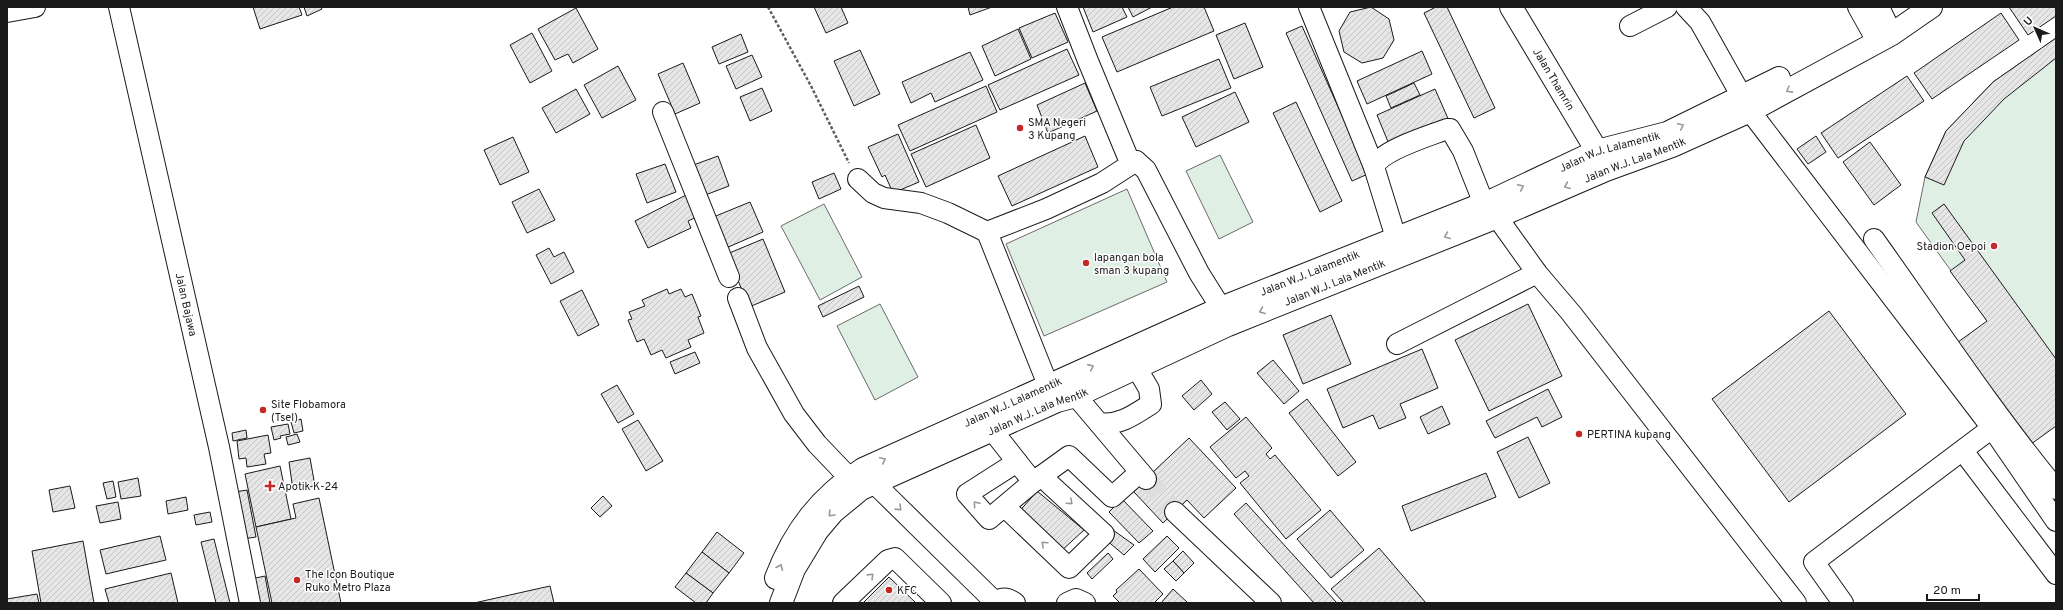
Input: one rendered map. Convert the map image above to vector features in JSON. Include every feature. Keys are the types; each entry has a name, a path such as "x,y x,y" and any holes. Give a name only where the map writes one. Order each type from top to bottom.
{"main road":[{"name":"Jalan Thamrin","path":"1511,7 1601,161"},
{"path":"1746,104 1881,26 1909,7"},
{"path":"1881,26 1931,7"},
{"name":"Jalan W.J. Lalamentik","path":"1492,206 1667,132 1746,104"},
{"name":"Jalan W.J. Lala Mentik","path":"781,603 794,569 816,531 862,480 992,430 1062,390 1136,368 1225,316 1399,247 1477,223 1492,206"},
{"name":"Jalan W.J. Lalamentik","path":"765,603 791,543 805,521 862,480 1225,316"}],"street":[{"path":"7,12 35,7"},
{"name":"Jalan Bajawa","path":"119,7 219,447 250,603"},
{"path":"1068,7 1088,61 1129,160 1136,161 1146,170 1199,273 1225,316"},
{"path":"1309,7 1374,167 1399,247"},
{"path":"1630,26 1667,7"},
{"path":"1686,7 1700,22 1746,104 2000,416 2056,489"},
{"path":"1858,7 1881,26"},
{"path":"663,112 729,278"},
{"path":"1374,167 1377,161 1387,154 1450,129 1492,206 1536,273 1571,313 1796,603"},
{"path":"987,232 1046,209 1102,183 1136,161"},
{"path":"858,179 873,193 884,198 921,203 948,213 987,232 1062,390 1099,423 1143,475 1112,497 1069,456 1037,479 989,519 967,494 1017,462"},
{"path":"1874,238 1910,305 2056,521"},
{"path":"1397,344 1536,273"},
{"path":"738,298 757,348 794,414 817,444 862,480 1001,603"},
{"path":"1099,423 1109,424 1129,419 1151,404 1149,389 1136,368"},
{"path":"1843,603 1814,562 1992,428"},
{"path":"992,430 1017,462 1104,534 1069,568 1004,507"},
{"path":"1963,450 2056,574"},
{"path":"1175,512 1271,603"},
{"path":"843,603 888,560 895,558 940,603"},
{"path":"1067,603 1076,599 1085,603"}],"path":[{"path":"768,7 811,86 858,179"}],"green space":[{"name":"Stadion Oepoi","path":"2056,38 2056,426 1987,321 1916,222 1925,177 1946,131 1993,82"},
{"path":"1220,155 1253,222 1219,239 1186,171"},
{"name":"lapangan bola sman 3 kupang","path":"1127,189 1167,282 1044,336 1006,244"},
{"path":"824,204 862,277 820,300 781,226"},
{"path":"880,304 918,377 875,400 837,326"}],"building":[{"path":"253,7 299,7 302,15 260,29"},
{"path":"304,7 321,7 322,9 307,16"},
{"path":"814,7 841,7 848,23 826,33"},
{"path":"968,7 992,7 970,15"},
{"path":"1083,7 1122,7 1127,17 1093,32"},
{"path":"1128,7 1152,7 1133,17"},
{"path":"1173,7 1204,7 1214,31 1117,72 1102,37"},
{"path":"1371,7 1389,19 1394,40 1383,58 1362,63 1344,52 1339,31 1350,12"},
{"path":"1436,7 1447,7 1495,108 1474,118 1424,13"},
{"path":"2009,7 2056,7 2056,16 2028,35"},
{"path":"576,8 598,49 573,63 568,54 555,60 538,29"},
{"path":"1055,13 1068,42 1032,58 1019,28"},
{"path":"2001,13 2019,40 1932,99 1914,73"},
{"path":"1245,23 1263,67 1234,79 1216,35"},
{"path":"1302,26 1368,174 1352,181 1286,33"},
{"path":"1018,29 1031,59 995,76 982,46"},
{"path":"532,33 552,71 530,83 510,45"},
{"path":"741,34 748,52 719,64 712,47"},
{"path":"2056,38 2056,58 2004,99 1964,141 1944,185 1925,177 1946,131 1993,82"},
{"path":"1067,49 1079,75 1000,110 988,85"},
{"path":"860,50 880,94 854,106 834,61"},
{"path":"1422,51 1432,74 1367,104 1357,81"},
{"path":"970,52 983,80 935,102 931,93 911,103 902,82"},
{"path":"752,55 762,77 736,89 726,66"},
{"path":"1219,59 1231,88 1162,116 1150,87"},
{"path":"683,63 700,103 675,114 658,74"},
{"path":"618,66 636,100 602,118 584,85"},
{"path":"1907,76 1924,101 1838,158 1821,133"},
{"path":"1085,83 1097,111 1048,133 1037,105"},
{"path":"1414,83 1420,95 1391,108 1386,96"},
{"path":"986,86 997,112 910,151 898,125"},
{"path":"762,88 772,111 750,121 740,97"},
{"path":"576,89 590,114 556,133 542,108"},
{"path":"1435,89 1450,123 1391,149 1377,115"},
{"path":"1235,92 1249,122 1196,147 1182,117"},
{"path":"1296,102 1342,201 1320,212 1273,113"},
{"path":"976,125 990,158 926,187 911,154"},
{"path":"898,134 919,182 893,193 885,175 882,177 868,147"},
{"path":"1085,136 1098,167 1012,206 998,176"},
{"path":"1816,136 1826,152 1808,164 1797,149"},
{"path":"513,137 529,172 500,185 484,150"},
{"path":"1870,142 1901,185 1874,205 1843,162"},
{"path":"718,156 729,186 700,197 688,167"},
{"path":"665,164 676,192 647,203 636,174"},
{"path":"834,173 841,189 819,199 812,182"},
{"path":"539,189 555,220 527,233 512,202"},
{"path":"690,193 701,215 688,221 691,228 648,248 635,221"},
{"path":"750,202 763,232 719,251 706,220"},
{"path":"1944,204 2056,359 2056,426 2027,447 1954,345 1987,321 1950,271 1965,260 1932,213"},
{"path":"763,239 785,292 749,307 727,254"},
{"path":"549,248 554,257 564,252 574,272 551,284 536,255"},
{"path":"859,286 864,297 823,317 818,306"},
{"path":"667,289 669,294 681,289 685,297 692,294 701,316 698,317 704,333 688,340 691,347 666,358 662,350 651,355 644,339 637,342 628,320 632,319 629,312 645,306 642,300"},
{"path":"582,290 599,325 578,336 560,301"},
{"path":"1528,304 1562,376 1489,411 1455,340"},
{"path":"1829,311 1906,414 1789,502 1712,399"},
{"path":"1331,315 1351,364 1303,384 1283,335"},
{"path":"1422,349 1438,388 1400,404 1406,418 1379,429 1373,415 1343,428 1327,389"},
{"path":"695,352 700,363 675,374 670,362"},
{"path":"1273,360 1299,391 1284,404 1257,373"},
{"path":"1201,380 1212,394 1194,410 1182,396"},
{"path":"617,385 634,414 618,423 601,394"},
{"path":"1548,389 1562,417 1542,427 1537,417 1495,438 1486,421"},
{"path":"1307,399 1356,462 1338,476 1289,413"},
{"path":"1225,402 1240,419 1227,430 1212,412"},
{"path":"1442,406 1450,424 1428,434 1420,417"},
{"path":"1246,417 1272,448 1266,454 1270,459 1275,455 1321,510 1286,539 1240,483 1249,476 1245,471 1236,478 1210,447"},
{"path":"301,419 303,431 294,433 291,422"},
{"path":"638,420 663,461 646,471 622,429"},
{"path":"288,424 290,434 280,436 281,438 274,440 271,427"},
{"path":"246,430 247,438 233,441 232,433"},
{"path":"297,434 300,442 288,445 286,437"},
{"path":"268,435 271,453 264,454 266,464 247,467 246,458 239,459 237,441"},
{"path":"1528,437 1550,483 1519,498 1497,452"},
{"path":"1189,438 1236,488 1204,518 1187,500 1163,523 1133,491"},
{"path":"310,458 315,486 293,490 289,462"},
{"path":"280,466 291,519 256,527 245,474"},
{"path":"1486,473 1496,497 1411,531 1402,506"},
{"path":"138,478 141,496 121,499 118,482"},
{"path":"113,481 116,497 107,499 103,483"},
{"path":"70,486 75,508 53,512 49,490"},
{"path":"247,490 256,537 243,539 235,492"},
{"path":"1037,491 1084,530 1060,552 1018,513"},
{"path":"603,496 612,506 600,517 591,508"},
{"path":"186,497 188,510 168,514 166,501"},
{"path":"319,498 341,603 272,603 256,527 296,518 293,504"},
{"path":"1122,499 1153,531 1139,543 1109,512"},
{"path":"118,502 121,519 100,523 96,506"},
{"path":"1246,503 1337,603 1314,603 1234,514"},
{"path":"1330,510 1364,550 1331,578 1297,539"},
{"path":"210,512 212,522 196,525 194,515"},
{"path":"1113,530 1134,545 1124,555 1105,539"},
{"path":"717,532 744,553 729,573 702,552"},
{"path":"160,536 166,560 106,574 100,550"},
{"path":"1167,536 1179,548 1155,572 1143,559"},
{"path":"214,539 230,603 216,603 201,542"},
{"path":"83,541 94,603 41,603 32,551"},
{"path":"1379,548 1426,603 1344,603 1331,589"},
{"path":"1183,551 1194,563 1184,573 1173,561"},
{"path":"702,552 729,573 713,593 686,573"},
{"path":"1108,553 1113,559 1092,579 1087,573"},
{"path":"1173,561 1184,573 1176,581 1164,569"},
{"path":"1139,569 1163,594 1154,603 1120,603 1113,596 1117,592 1116,590"},
{"path":"171,573 178,603 109,603 105,589"},
{"path":"686,573 713,593 706,603 696,603 675,587"},
{"path":"265,576 270,603 255,603 251,579"},
{"name":"KFC","path":"889,577 916,603 863,603"},
{"path":"550,586 554,603 474,603"},
{"path":"1173,589 1188,603 1161,603"},
{"path":"37,594 39,603 7,603 7,599"}],"tunnel":[{"path":"1146,479 1175,512"}],"place":[{"name":"SMA Negeri 3 Kupang","path":"1020,128"},
{"name":"Stadion Oepoi","path":"1994,246"},
{"name":"lapangan bola sman 3 kupang","path":"1086,263"},
{"name":"Site Flobamora (Tsel)","path":"263,410"},
{"name":"PERTINA kupang","path":"1579,434"},
{"name":"Apotik K-24","path":"270,486"},
{"name":"The Icon Boutique Ruko Metro Plaza","path":"297,580"},
{"name":"KFC","path":"889,590"}]}
